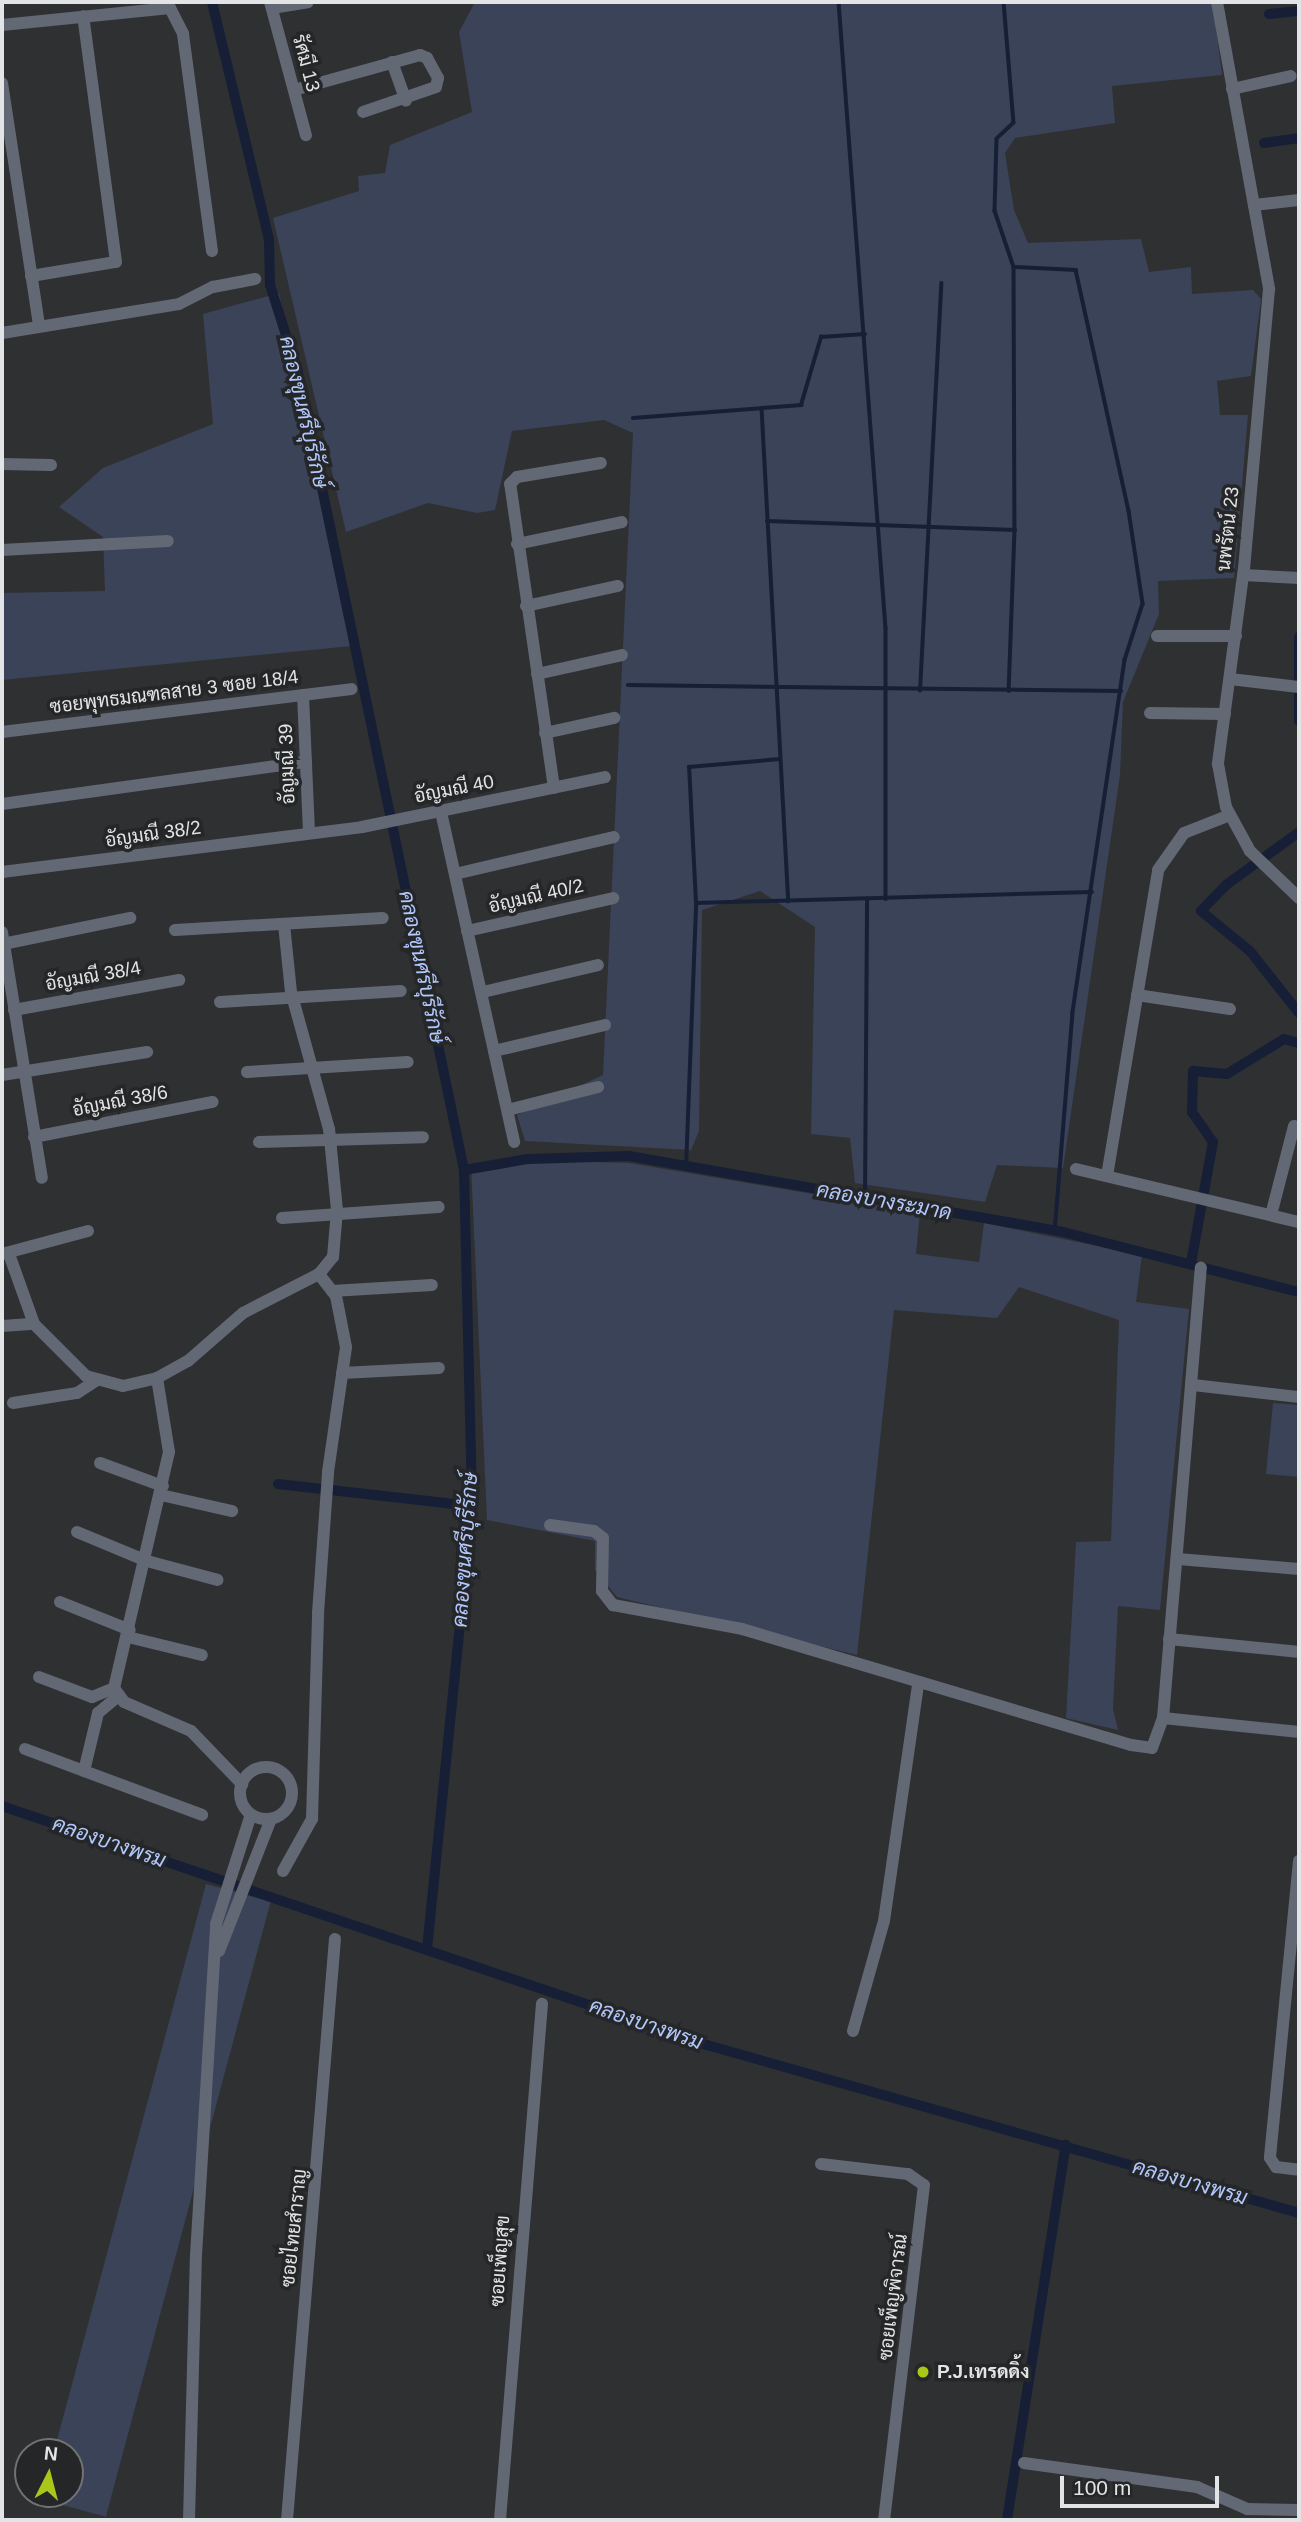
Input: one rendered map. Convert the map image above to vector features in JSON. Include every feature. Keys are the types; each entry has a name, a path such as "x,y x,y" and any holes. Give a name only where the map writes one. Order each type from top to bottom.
{"street":[{"path":"271,5 308,2"},
{"name":"นพรัตน์ 23","path":"1217,2 1266,266 1268,329 1236,636 1218,764 1230,815 1250,851 1270,866 1299,898"},
{"name":"รัศมี 13","path":"271,5 306,135"},
{"path":"2,25 163,6 178,16 212,251"},
{"path":"31,276 116,262 83,16"},
{"path":"294,90 425,55 438,78 436,87 406,101 363,112"},
{"path":"392,62 406,101"},
{"path":"1232,89 1291,76"},
{"path":"2,83 39,326"},
{"path":"1254,205 1299,200"},
{"path":"2,333 179,304 212,287 255,279"},
{"path":"554,788 510,491 517,477 601,463"},
{"path":"2,464 51,465"},
{"path":"517,544 622,522"},
{"path":"2,550 168,541"},
{"path":"1243,575 1299,578"},
{"path":"526,606 618,586"},
{"path":"1157,636 1236,636"},
{"path":"537,674 622,655"},
{"path":"1230,679 1299,687"},
{"name":"ซอยพุทธมณฑลสาย 3 ซอย 18/4","path":"2,732 351,689"},
{"name":"อัญมณี 39","path":"303,695 309,832"},
{"path":"1150,713 1225,714"},
{"path":"545,733 614,718"},
{"path":"2,804 306,762"},
{"name":"อัญมณี 40","path":"309,832 362,827 605,777"},
{"path":"436,813 455,874 483,992 514,1142"},
{"path":"1107,1176 1158,870 1167,850 1184,833 1230,815"},
{"name":"อัญมณี 38/2","path":"2,872 309,832"},
{"path":"455,874 614,837"},
{"name":"อัญมณี 40/2","path":"467,931 613,898"},
{"path":"42,1178 3,938 130,918"},
{"path":"174,930 383,918"},
{"path":"88,1231 5,1254 34,1324 97,1380 123,1386 157,1378 188,1361 243,1313 319,1274 333,1257 336,1214 330,1140 292,997 284,924"},
{"path":"483,992 598,965"},
{"name":"อัญมณี 38/4","path":"14,1010 179,980"},
{"path":"219,1002 401,991"},
{"path":"1138,995 1230,1009"},
{"path":"494,1051 606,1025"},
{"path":"2,1075 147,1052"},
{"path":"247,1072 408,1062"},
{"path":"508,1110 598,1087"},
{"name":"อัญมณี 38/6","path":"34,1137 213,1102"},
{"path":"1271,1215 1294,1126"},
{"path":"259,1142 424,1137"},
{"path":"1076,1169 1299,1222"},
{"path":"282,1218 439,1208"},
{"path":"550,1525 594,1531 603,1538 602,1591 614,1605 742,1629 918,1684 1152,1748 1163,1718 1201,1268"},
{"path":"282,1871 312,1819 318,1613 342,1373 342,1314 332,1291 319,1274"},
{"path":"332,1291 432,1285"},
{"path":"2,1326 34,1324"},
{"path":"342,1373 439,1368"},
{"path":"83,1771 98,1713 116,1692 162,1491 167,1419 157,1378"},
{"path":"13,1403 77,1393 97,1380"},
{"path":"1193,1385 1299,1397"},
{"path":"100,1463 162,1491 232,1511"},
{"path":"77,1532 147,1561 218,1580"},
{"path":"1178,1559 1299,1569"},
{"path":"60,1602 129,1633 202,1655"},
{"path":"1169,1639 1299,1652"},
{"path":"39,1677 92,1697 116,1692 191,1731 242,1784 243,1804 251,1814 271,1819"},
{"path":"853,2031 884,1921 918,1684"},
{"path":"1163,1718 1299,1732"},
{"path":"25,1749 202,1815"},
{"path":"222,1926 271,1819 291,1802 287,1777 264,1768 242,1784"},
{"path":"189,2520 196,2255 217,1955 251,1814"},
{"path":"1299,1861 1270,2158 1276,2167 1299,2170"},
{"name":"ซอยไทยสำราญ","path":"286,2520 335,1939"},
{"name":"ซอยเพ็ญสุข","path":"500,2520 542,2004"},
{"name":"ซอยเพ็ญพิจารณ์","path":"821,2164 908,2174 924,2185 884,2520"},
{"path":"1024,2463 1197,2487 1247,2509 1290,2513"}],"shaded area":[{"path":"475,2 1213,2 1222,75 1112,86 1115,123 1015,138 1005,153 1014,210 1028,243 1141,239 1149,272 1191,267 1192,294 1253,290 1261,299 1251,376 1217,381 1220,415 1248,415 1234,578 1158,581 1159,614 1123,702 1120,775 1063,1168 997,1165 985,1202 855,1183 850,1138 811,1134 815,927 760,891 702,910 699,1131 691,1150 525,1141 517,1115 603,1075 633,433 604,420 512,431 495,510 477,513 428,503 346,532 273,218 359,191 358,176 385,173 390,145 472,112 459,32"},
{"path":"279,293 352,646 2,680 2,593 105,591 103,537 59,507 103,468 213,424 203,314"},
{"path":"556,1161 629,1163 920,1212 916,1254 979,1262 984,1223 1142,1255 1136,1302 1189,1309 1160,1610 1118,1606 1113,1709 1118,1730 1066,1718 1076,1542 1111,1541 1119,1320 1019,1287 997,1318 894,1310 857,1655 617,1597 595,1570 595,1541 487,1520 471,1165"},
{"path":"1273,1403 1299,1405 1299,1477 1266,1474"},
{"path":"206,1884 271,1901 106,2517 74,2508 84,2508 84,2438 58,2438"}],"waterway":[{"name":"คลองขุนศรีบุรีรักษ์","path":"212,2 269,239 270,285 298,373 464,1170 472,1506 427,1949"},
{"path":"839,2 886,628 886,899"},
{"path":"1004,2 1014,123 997,139 995,211 1014,267 1076,270 1129,511 1143,604 1125,660 1073,1013 1055,1231"},
{"path":"1269,14 1299,11"},
{"path":"1264,143 1299,138"},
{"path":"1014,267 1015,530"},
{"path":"920,691 941,284"},
{"path":"633,418 801,405 821,337 865,334"},
{"path":"762,408 789,901"},
{"path":"767,521 1015,530 1009,691"},
{"path":"1299,637 1299,721"},
{"path":"628,685 1121,691"},
{"path":"686,1168 696,903 689,767 780,759"},
{"path":"1299,832 1226,885 1201,911 1250,951 1299,1013"},
{"path":"696,903 1092,892"},
{"path":"865,1199 867,899"},
{"path":"1191,1263 1213,1142 1192,1112 1193,1071 1227,1074 1284,1039 1299,1043"},
{"name":"คลองบางระมาด","path":"464,1170 528,1159 629,1156 1063,1232 1299,1292"},
{"path":"278,1484 472,1506"},
{"name":"คลองบางพรม","path":"2,1806 707,2045 1299,2213"},
{"path":"1007,2520 1066,2145"}],"place":[{"name":"P.J.เทรดดิ้ง","path":"923,2372"}]}
